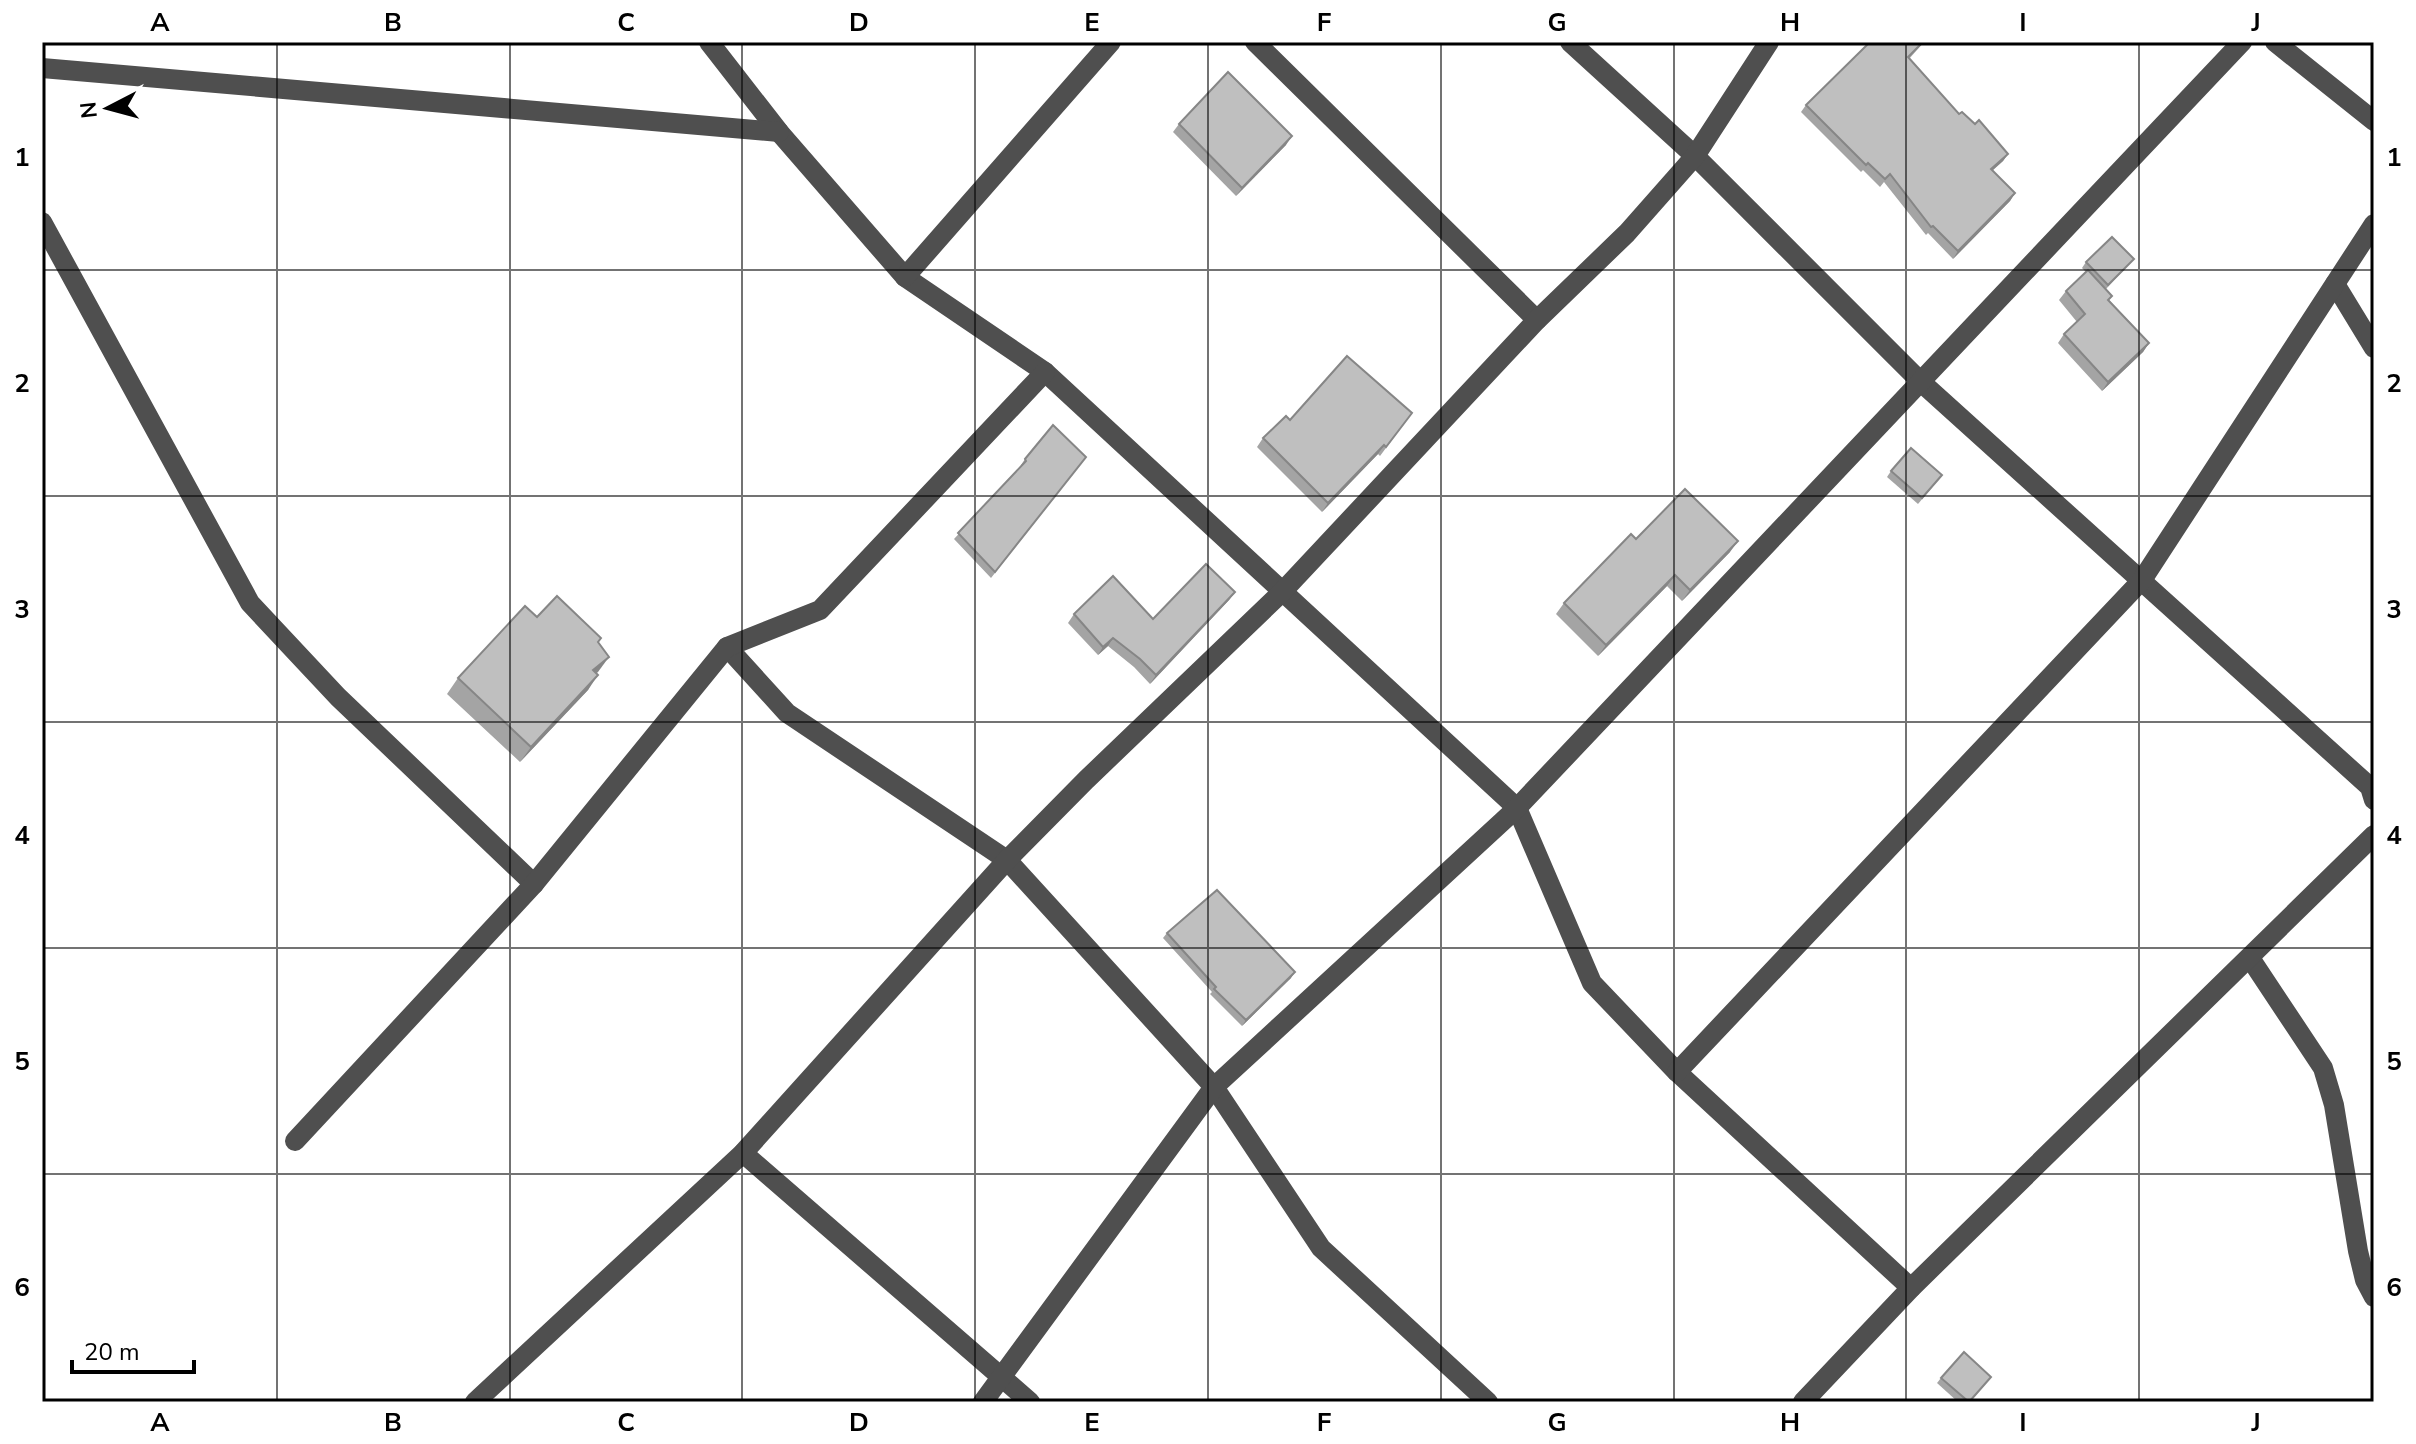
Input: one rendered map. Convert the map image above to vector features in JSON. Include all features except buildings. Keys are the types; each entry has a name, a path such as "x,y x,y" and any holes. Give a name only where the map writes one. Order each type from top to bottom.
{"street":[{"path":"709,42 779,132 905,277 1045,372 1517,808 1592,983 1677,1072 1911,1288"},
{"path":"905,277 1111,42"},
{"path":"1255,42 1537,320"},
{"path":"1570,42 1695,156 1921,382 2370,787 2374,800"},
{"path":"475,1402 743,1153 1007,860 1283,591 1537,320 1627,233 1695,156 1769,42"},
{"path":"983,1402 1214,1087 1517,808 2242,42"},
{"path":"2275,42 2374,121"},
{"path":"42,68 779,132"},
{"path":"42,222 250,603 338,697 534,884"},
{"path":"1677,1072 2142,580 2374,224"},
{"path":"2335,284 2374,348"},
{"path":"295,1141 534,884 727,647 820,610 1045,372"},
{"path":"727,647 787,713 1007,860 1214,1087 1321,1248 1488,1402"},
{"path":"1803,1402 1911,1288 2374,835"},
{"path":"2250,958 2323,1068 2334,1105 2358,1251 2365,1280 2374,1297"},
{"path":"743,1153 1030,1402"}]}
